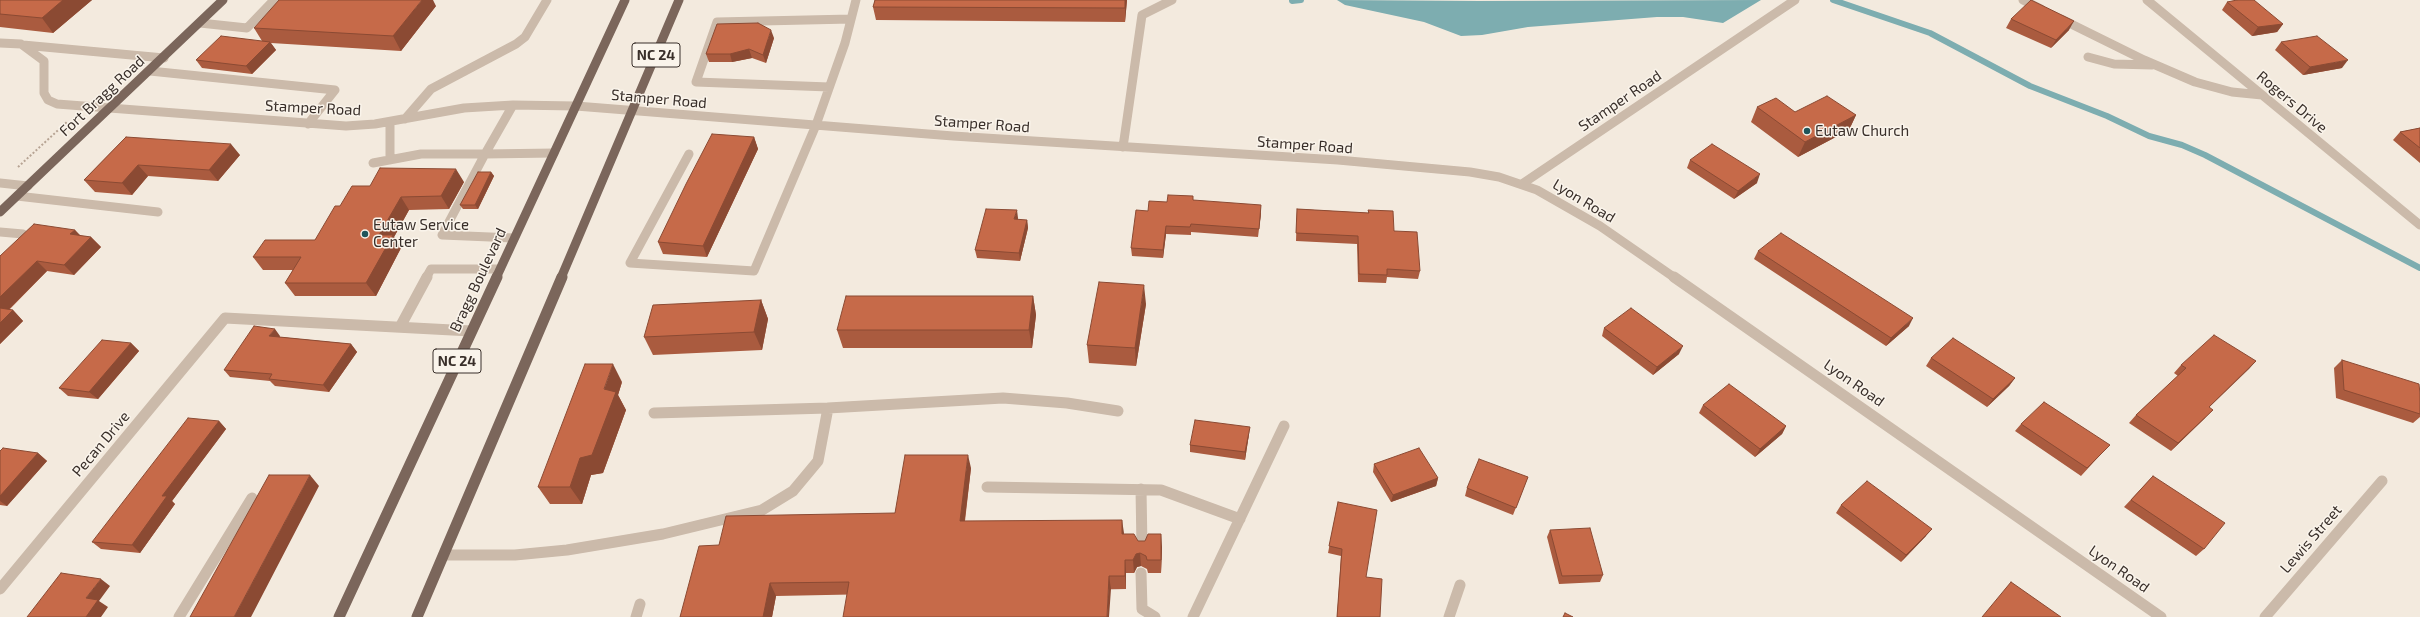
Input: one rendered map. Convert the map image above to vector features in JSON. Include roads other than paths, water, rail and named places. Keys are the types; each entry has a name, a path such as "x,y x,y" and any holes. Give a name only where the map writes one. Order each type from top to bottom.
{"main road":[{"name":"Fort Bragg Road","path":"0,212 164,58 223,0"},
{"name":"Bragg Boulevard","path":"339,617 626,0"},
{"name":"NC 24","path":"417,617 679,0"}],"street":[{"path":"200,23 247,28 274,0"},
{"path":"405,119 431,89 516,44 525,37 547,0"},
{"path":"689,154 630,263 754,271 816,125 845,43 856,0"},
{"path":"1123,147 1142,15 1172,0"},
{"name":"Stamper Road","path":"21,44 44,61 44,93 48,100 57,104 346,126 390,122 464,108 513,105 576,106 1123,147 1338,160 1470,172 1522,184 1795,0"},
{"path":"2023,0 2156,65 2215,88 2262,95"},
{"name":"Rogers Drive","path":"2147,0 2420,225"},
{"path":"829,87 696,82 717,22 851,19"},
{"path":"0,43 164,58"},
{"path":"2088,57 2114,64 2156,65"},
{"path":"150,71 335,90 308,124"},
{"path":"513,105 442,235 514,238"},
{"path":"390,122 390,160"},
{"path":"373,163 421,154 554,153"},
{"path":"0,182 28,186"},
{"name":"Lyon Road","path":"1522,184 1563,203 1606,231 1782,351 2161,617"},
{"path":"17,196 158,212"},
{"path":"0,232 23,234"},
{"path":"471,331 400,327 431,269 500,269"},
{"name":"Pecan Drive","path":"0,589 224,318 400,327"},
{"path":"654,413 828,408 1002,398 1067,403 1118,411"},
{"path":"444,555 515,555 567,550 663,534 726,520 762,510 793,491 818,461 828,408"},
{"path":"1193,617 1284,426"},
{"name":"Lewis Street","path":"2265,617 2382,481"},
{"path":"987,487 1161,490 1240,519"},
{"path":"1141,489 1142,548"},
{"path":"179,617 252,498"},
{"path":"1142,573 1142,609 1155,617"},
{"path":"1449,617 1460,585"},
{"path":"636,617 640,604"}],"water":[{"path":"1337,0 1761,0 1723,23 1683,17 1657,17 1528,27 1482,35 1461,36 1424,22 1345,5"}],"waterway":[{"path":"1292,1 1301,0"},
{"path":"1833,0 1930,33 2030,86 2107,116 2149,136 2182,145 2205,155 2420,268"}],"place":[{"name":"Eutaw Church","path":"1807,131"},
{"name":"Eutaw Service Center","path":"365,234"}]}
